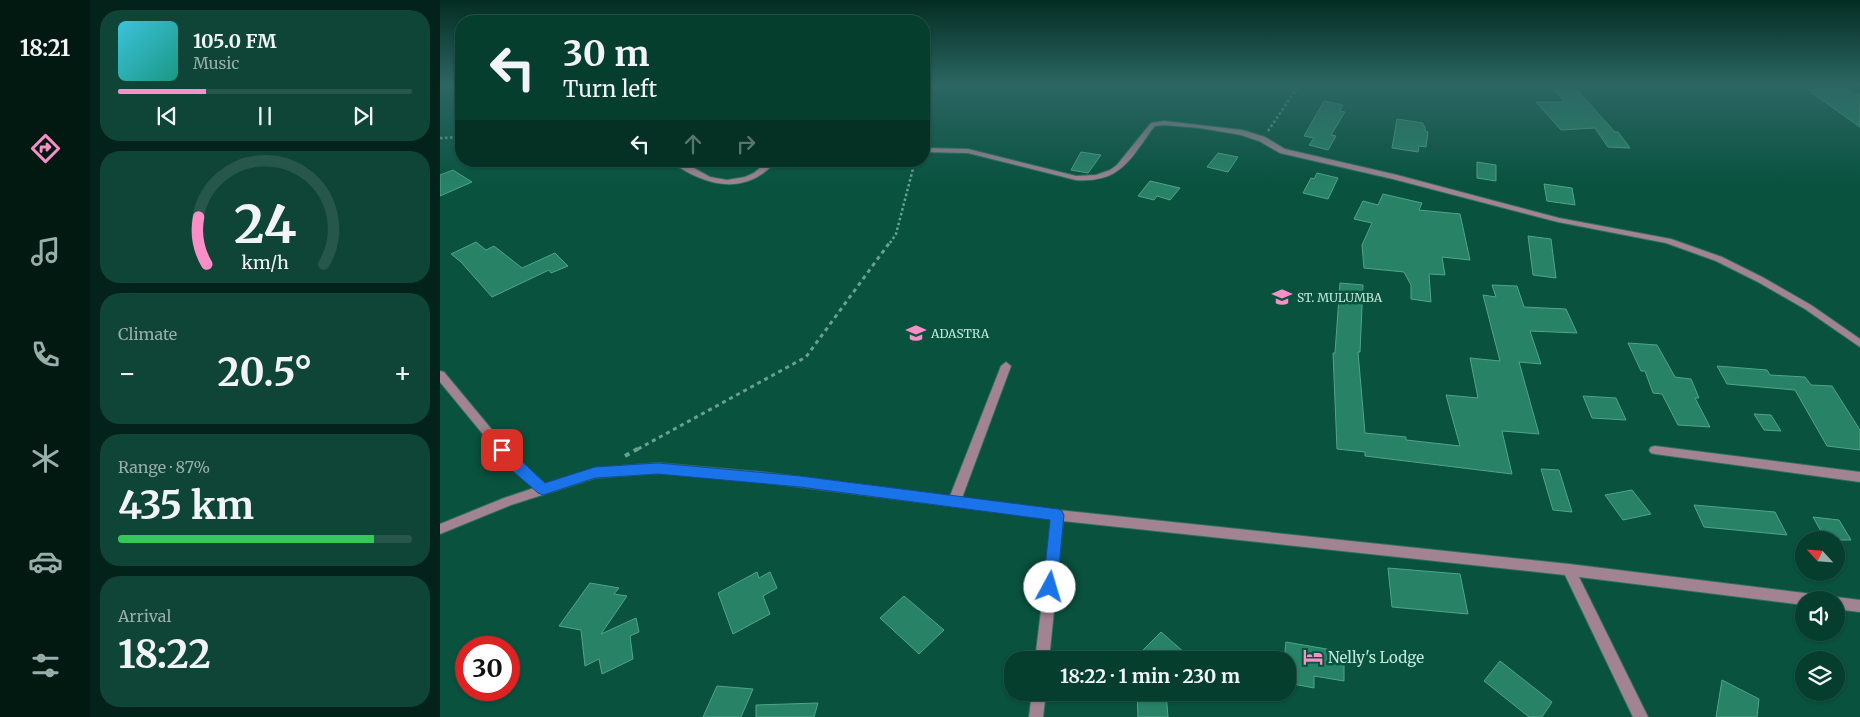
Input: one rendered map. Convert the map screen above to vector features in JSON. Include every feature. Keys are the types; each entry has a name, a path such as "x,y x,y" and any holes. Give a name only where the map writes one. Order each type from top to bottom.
{"street":[{"path":"930,150 968,151 1091,180 1110,175 1125,162 1149,127 1159,123 1206,128 1262,139 1274,148 1283,151 1394,177 1558,220 1668,240 1719,259 1761,280 1808,307 1860,344"},
{"path":"685,167 709,180 733,182 759,174 766,167"},
{"path":"954,502 1006,366"},
{"path":"440,375 514,464 543,489"},
{"path":"1655,450 1860,477"},
{"path":"440,529 508,501 595,473 658,468 761,477 1058,515 1568,570 1795,598"},
{"path":"1043,651 1058,515"},
{"path":"1568,570 1641,717"},
{"path":"1845,604 1860,606"},
{"path":"1036,717 1038,701"}],"path":[{"path":"1262,139 1276,118"},
{"path":"440,138 455,137"},
{"path":"622,458 806,357 896,234 913,167"}],"building":[{"path":"1314,118 1341,118 1331,135 1336,136 1328,150 1309,145 1314,138 1304,136"},
{"path":"1551,118 1603,118 1615,132 1618,132 1630,148 1608,147 1595,128 1561,130"},
{"path":"1848,118 1860,118 1860,127"},
{"path":"1397,119 1423,123 1425,131 1428,132 1426,147 1419,146 1418,152 1392,148"},
{"path":"1081,152 1101,155 1088,173 1071,170"},
{"path":"1218,153 1238,157 1228,172 1207,167"},
{"path":"1477,162 1496,165 1496,181 1477,178"},
{"path":"453,170 472,182 440,196 440,175"},
{"path":"1317,173 1338,178 1328,199 1303,193 1311,178 1314,179"},
{"path":"1150,181 1180,188 1170,200 1157,196 1154,200 1138,196"},
{"path":"1544,184 1572,188 1575,205 1547,201"},
{"path":"1383,194 1422,203 1419,210 1460,214 1470,260 1442,257 1445,275 1429,274 1431,302 1411,299 1411,285 1404,272 1364,268 1362,245 1372,223 1354,219 1363,201 1378,205"},
{"path":"1528,236 1551,239 1556,278 1533,275"},
{"path":"476,242 486,250 494,246 522,268 555,253 568,266 551,273 549,270 492,297 461,262 451,254"},
{"path":"1340,283 1363,285 1360,352 1358,352 1365,433 1406,437 1406,440 1460,446 1446,395 1478,398 1470,358 1500,361 1483,295 1496,297 1492,285 1517,286 1524,307 1566,309 1577,333 1530,331 1541,364 1519,362 1539,434 1502,431 1512,474 1365,456 1365,452 1337,449 1333,353 1335,353"},
{"path":"1628,343 1657,345 1675,377 1691,379 1699,398 1695,398 1710,427 1678,425 1662,394 1653,393 1645,371 1641,371"},
{"path":"1717,366 1767,370 1770,375 1805,377 1811,385 1832,386 1860,430 1860,450 1827,446 1795,390 1727,384"},
{"path":"1583,396 1616,398 1626,420 1592,418"},
{"path":"1754,414 1771,415 1781,431 1764,430"},
{"path":"1541,469 1559,470 1572,512 1553,510"},
{"path":"1632,490 1651,514 1623,520 1605,495"},
{"path":"1694,505 1775,512 1787,535 1704,527"},
{"path":"1813,517 1839,520 1851,540 1845,540 1845,531 1821,531"},
{"path":"1388,568 1460,574 1468,614 1392,607"},
{"path":"757,572 759,578 770,572 777,588 763,596 770,614 733,634 718,593"},
{"path":"590,583 619,588 614,594 627,596 601,634 636,618 639,632 630,636 633,659 602,674 599,659 585,666 581,630 559,626"},
{"path":"904,596 944,630 919,654 880,618"},
{"path":"1161,632 1183,651 1142,651"},
{"path":"1286,642 1344,652 1344,681 1314,676 1314,688 1296,685 1296,651 1285,651"},
{"path":"1500,661 1552,702 1542,717 1529,717 1484,681"},
{"path":"1722,680 1759,699 1757,717 1716,717"},
{"path":"717,686 753,689 741,717 703,717"},
{"path":"1137,701 1167,701 1168,717 1138,717"},
{"path":"818,703 814,717 756,717 756,705"}],"place":[{"name":"ST. MULUMBA","path":"1282,297"},
{"name":"ADASTRA","path":"916,333"},
{"name":"Nelly's Lodge","path":"1313,657"}],"route":[{"path":"502,450 514,464 543,489 595,473 658,468 761,477 898,493 1058,515 1050,587"}]}
